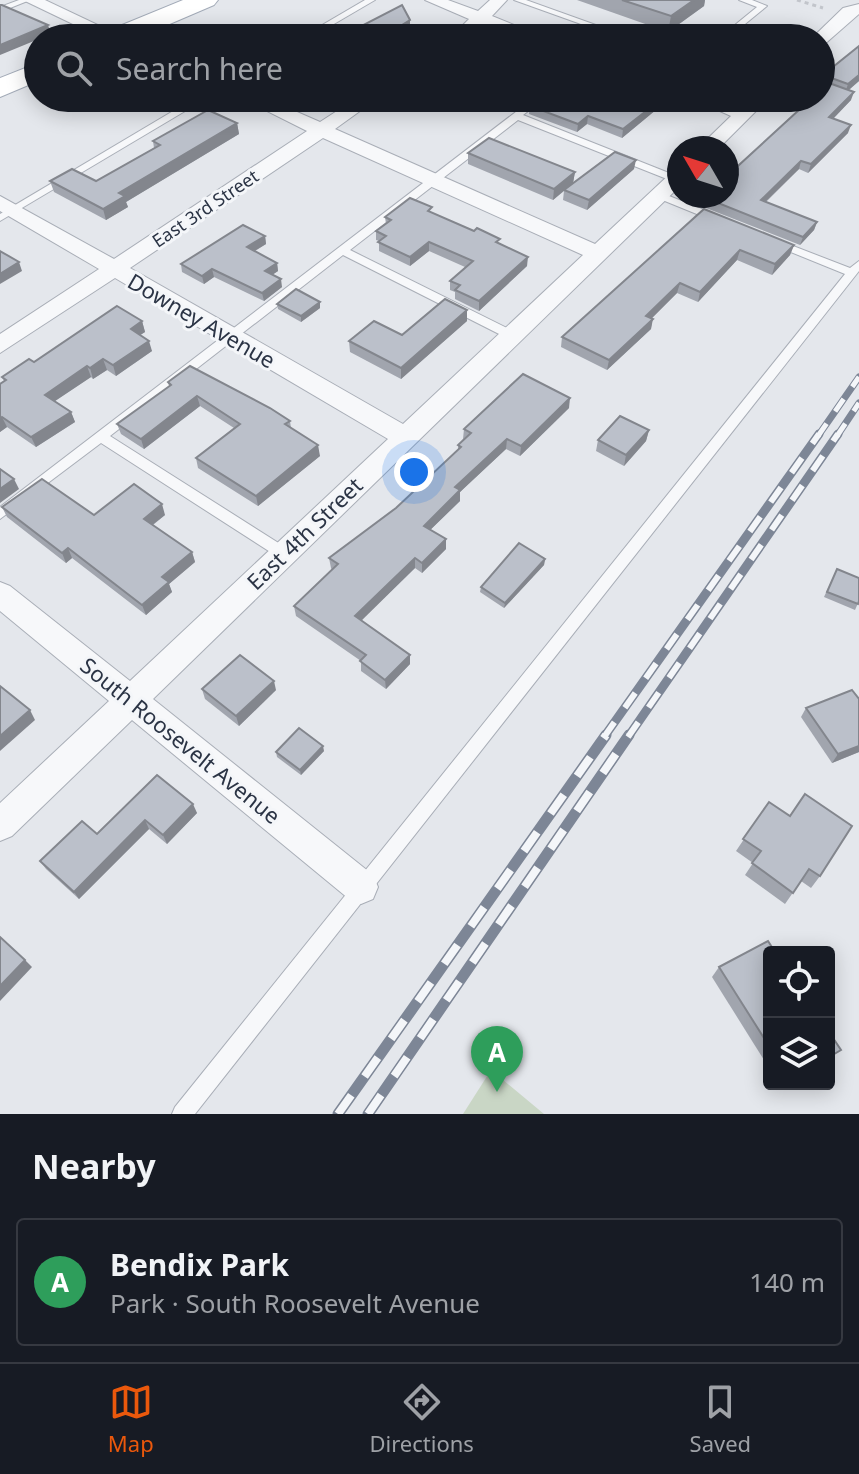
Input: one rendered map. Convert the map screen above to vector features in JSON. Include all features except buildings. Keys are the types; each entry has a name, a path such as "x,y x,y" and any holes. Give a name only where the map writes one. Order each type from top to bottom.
{"main road":[{"path":"148,24 201,1 230,0"},
{"path":"0,88 24,77"}],"street":[{"path":"28,0 83,24"},
{"path":"433,0 497,24"},
{"path":"477,24 499,0"},
{"path":"835,24 849,11 859,9"},
{"path":"281,112 597,253"},
{"name":"East 3rd Street","path":"0,345 348,112"},
{"path":"721,136 744,114 738,112"},
{"name":"East 4th Street","path":"0,825 667,188"},
{"name":"Downey Avenue","path":"4,210 115,269 405,437"},
{"name":"South Roosevelt Avenue","path":"0,594 361,887"}],"lane":[{"path":"0,10 28,0"},
{"path":"329,24 371,0"},
{"path":"518,0 587,24"},
{"path":"541,8 553,0"},
{"path":"740,24 763,6 743,0"},
{"path":"4,210 177,112"},
{"path":"0,514 431,179 522,112"},
{"path":"517,116 667,181"},
{"path":"708,208 728,222"},
{"path":"182,1114 856,268 769,239"},
{"path":"341,250 511,335"},
{"path":"102,437 283,553"}],"path":[{"path":"797,0 833,11"}],"green space":[{"path":"491,1070 544,1114 463,1114"}],"railway":[{"path":"818,436 859,377"},
{"path":"837,436 859,403"},
{"path":"604,737 819,434"},
{"path":"628,737 838,434"},
{"path":"338,1114 606,735"},
{"path":"368,1114 629,735"}],"place":[{"name":"Bendix Park","path":"497,1092"}]}
